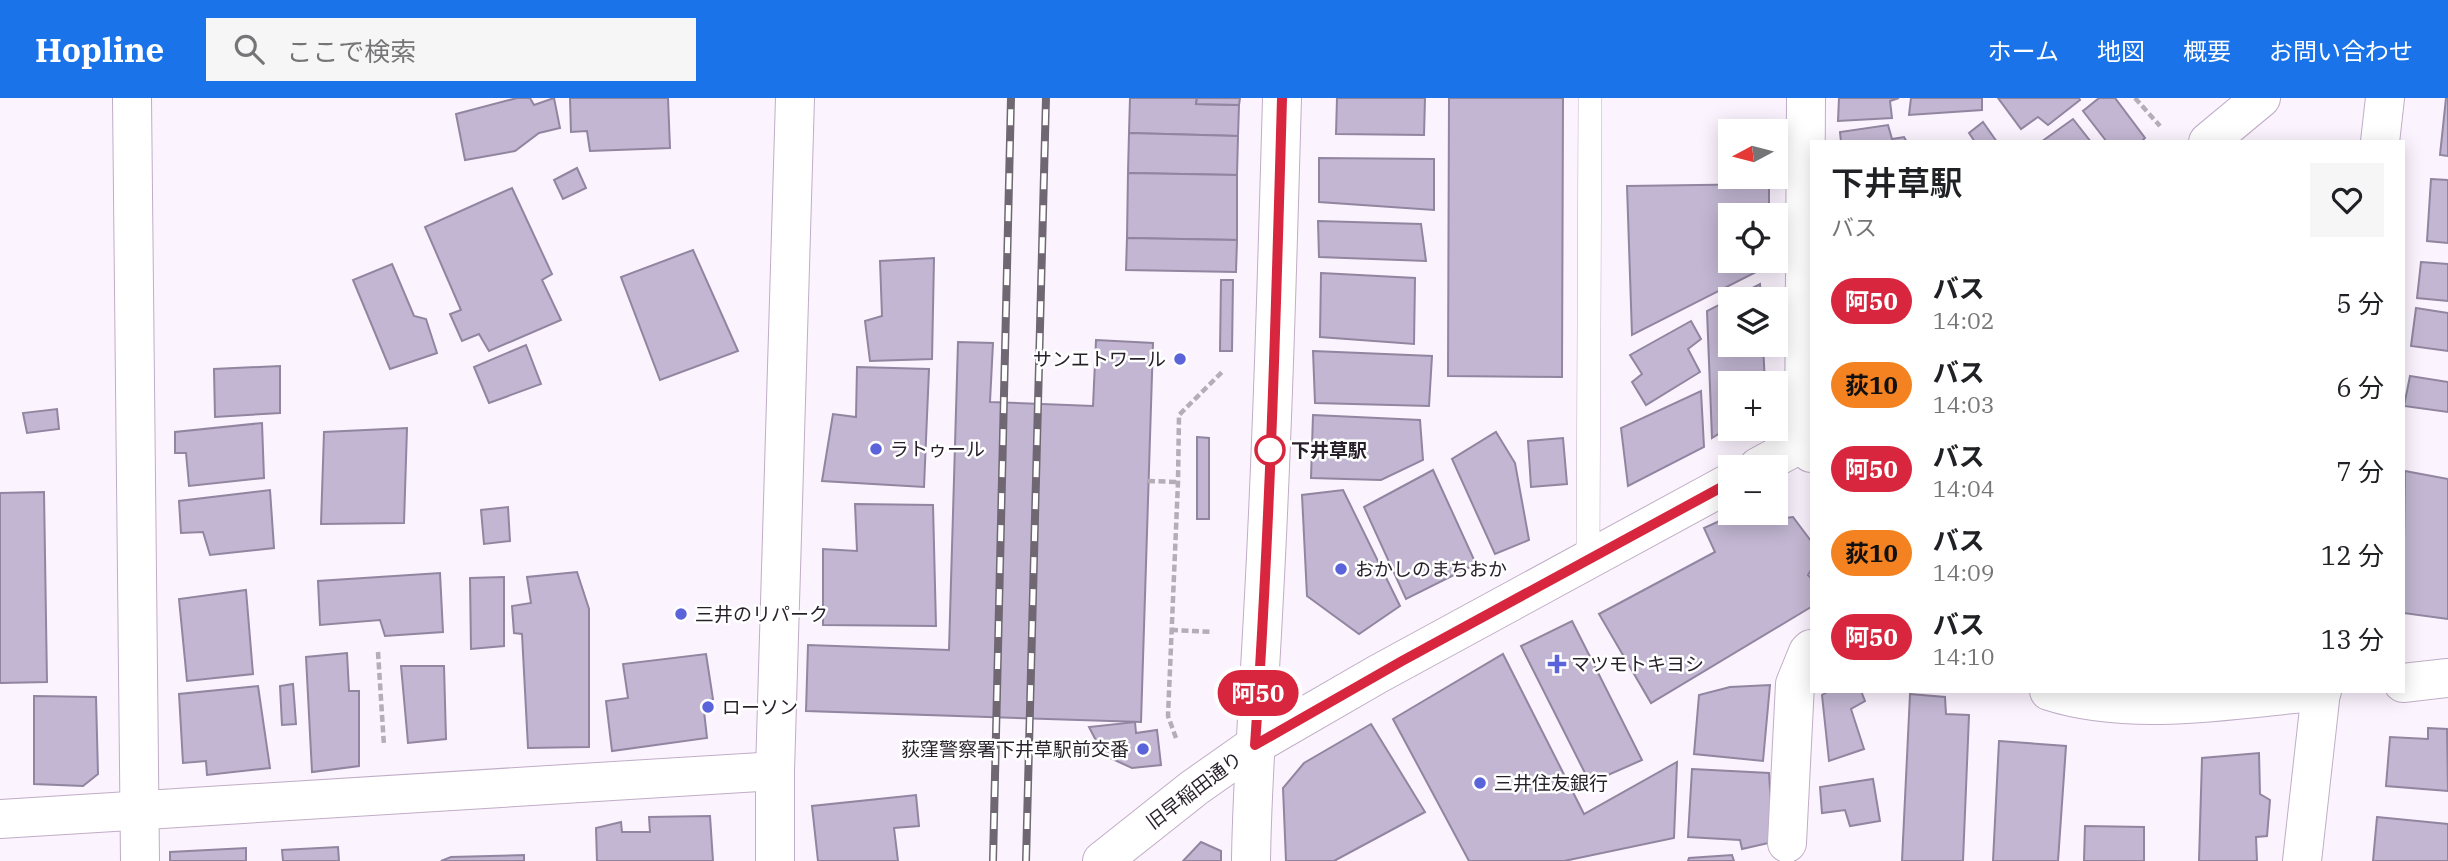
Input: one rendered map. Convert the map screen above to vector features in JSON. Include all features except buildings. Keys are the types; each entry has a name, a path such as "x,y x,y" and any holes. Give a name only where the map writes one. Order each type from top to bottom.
{"street":[{"path":"132,98 140,861"},
{"path":"775,861 775,771 795,98"},
{"path":"1251,861 1277,289 1282,98"},
{"path":"1785,455 1809,444 1806,98"},
{"path":"2210,140 2261,98"},
{"path":"2380,140 2385,98"},
{"name":"旧早稲田通り","path":"1102,861 1194,788 1255,745 1378,674 1718,489"},
{"path":"1787,843 1795,684 1810,650"},
{"path":"2405,683 2448,678"},
{"path":"2055,693 2069,698 2148,706 2299,693"},
{"path":"2302,861 2322,693"},
{"path":"0,819 775,771"}],"lane":[{"path":"1588,558 1590,98"}],"path":[{"path":"2135,98 2166,133"},
{"path":"1180,749 1168,716 1179,415 1228,365"},
{"path":"1148,481 1178,482"},
{"path":"1171,630 1218,632"},
{"path":"379,652 387,794"}],"railway":[{"path":"993,861 1011,98"},
{"path":"1026,861 1046,98"}],"bus line":[{"name":"阿50","path":"1282,98 1277,289 1255,745 1588,558 1718,489"}],"place":[{"name":"サンエトワール","path":"1180,359"},
{"name":"ラトゥール","path":"876,449"},
{"name":"下井草駅","path":"1270,450"},
{"name":"おかしのまちおか","path":"1341,569"},
{"name":"三井のリパーク","path":"681,614"},
{"name":"マツモトキヨシ","path":"1557,664"},
{"name":"ローソン","path":"708,707"},
{"name":"荻窪警察署下井草駅前交番","path":"1143,749"},
{"name":"三井住友銀行","path":"1480,783"}]}
